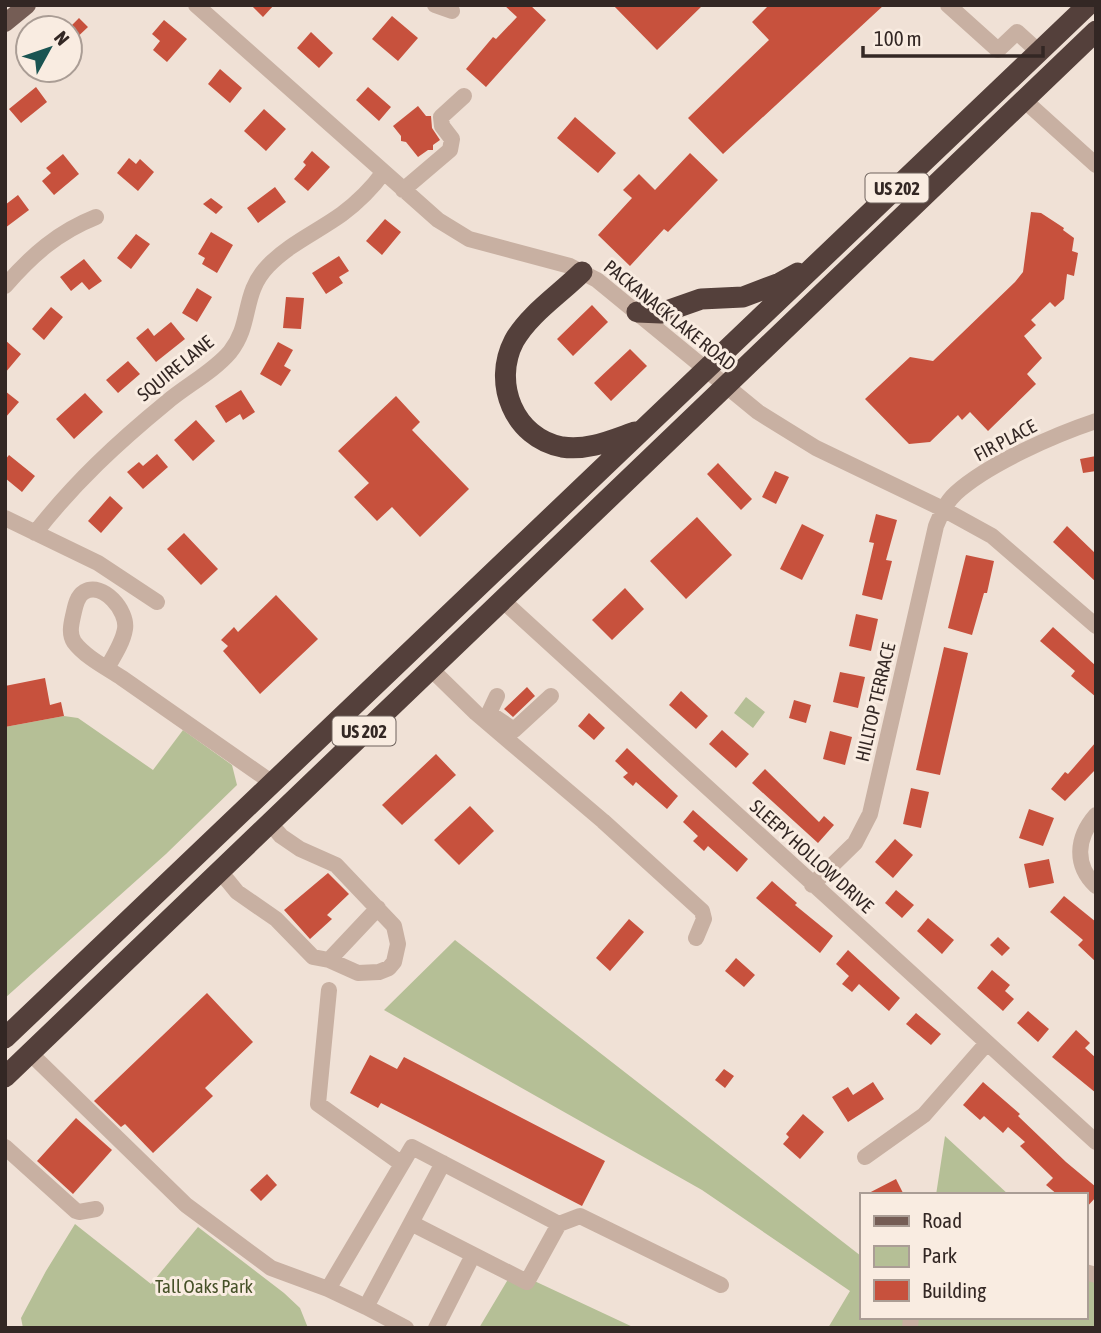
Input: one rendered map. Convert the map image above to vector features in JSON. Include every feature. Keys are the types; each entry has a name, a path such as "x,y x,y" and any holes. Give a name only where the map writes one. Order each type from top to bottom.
{"highway":[{"name":"US 202","path":"5,1038 1088,5"},
{"name":"US 202","path":"5,1077 1024,100 1092,40"},
{"path":"637,312 662,313 702,299 743,297 780,283 827,256"},
{"path":"582,272 515,340 505,369 508,399 519,418 534,434 563,447 596,446 644,429"}],"main road":[{"path":"5,23 27,5"}],"street":[{"name":"PACKANACK LAKE ROAD","path":"196,5 438,220 469,239 552,260 582,272 611,290 758,412 794,436 992,536 1096,626"},
{"path":"435,5 452,11"},
{"path":"948,5 998,50 1017,32 1039,52"},
{"path":"403,190 450,150 452,139 442,126 441,117 464,96"},
{"path":"1024,100 1096,165"},
{"name":"SQUIRE LANE","path":"35,533 95,463 229,353 243,328 250,292 267,266 300,239 362,198 383,173"},
{"path":"5,286 43,246 96,217"},
{"name":"FIR PLACE","path":"943,509 957,492 990,469 1096,421"},
{"name":"HILLTOP TERRACE","path":"812,886 855,844 870,814 936,526 943,509"},
{"path":"5,519 98,563 157,602"},
{"path":"107,668 126,628 124,615 118,604 104,593 92,590 83,593 76,602 71,637 79,648 107,668 274,784"},
{"name":"SLEEPY HOLLOW DRIVE","path":"501,599 812,886 1096,1142"},
{"path":"430,668 476,713 603,821 702,911 704,919 696,938"},
{"path":"497,696 489,713 514,730 551,696"},
{"path":"1096,816 1085,831 1079,855 1085,875 1096,886"},
{"path":"219,870 237,892 276,919 313,957 329,960 358,973 379,972 389,968 394,962 398,944 394,926 336,864 300,849 281,836 269,822"},
{"path":"329,960 377,908"},
{"path":"329,990 318,1104 402,1164"},
{"path":"865,1157 923,1115 987,1044"},
{"path":"30,1053 186,1205 271,1268 328,1289 406,1328"},
{"path":"5,1147 76,1211 96,1209"},
{"path":"328,1289 412,1147 559,1224"},
{"path":"366,1307 443,1163"},
{"path":"411,1223 527,1282 559,1224 580,1216 721,1285"},
{"path":"436,1328 473,1255"}],"green space":[{"path":"746,697 765,712 753,728 734,713"},
{"path":"64,716 78,718 153,770 183,730 232,765 237,785 166,854 5,998 5,727"},
{"path":"455,940 860,1255 860,1319 1087,1319 1087,1266 1096,1269 1096,1328 828,1328 850,1291 702,1190 384,1010"},
{"path":"945,1136 1007,1193 936,1193"},
{"name":"Tall Oaks Park","path":"75,1224 151,1284 198,1227 284,1293 300,1308 308,1328 23,1328 21,1318"},
{"path":"513,1271 635,1328 479,1328"}],"building":[{"path":"251,5 274,5 263,17"},
{"path":"504,5 530,5 546,20 486,87 466,69 493,37 496,39 517,17"},
{"path":"613,5 703,5 657,50"},
{"path":"769,5 884,5 723,154 688,118 769,40 752,22"},
{"path":"392,16 418,38 398,61 372,39"},
{"path":"164,20 187,39 167,62 153,50 160,41 152,34"},
{"path":"311,32 333,53 319,68 297,48"},
{"path":"220,69 242,88 230,103 208,84"},
{"path":"36,87 47,102 21,123 9,109"},
{"path":"368,87 391,107 379,121 356,100"},
{"path":"418,106 426,116 431,116 432,128 440,140 433,145 433,150 428,150 418,157 406,142 401,141 401,136 393,126"},
{"path":"264,109 286,129 266,151 244,131"},
{"path":"575,117 616,153 598,173 557,138"},
{"path":"312,151 330,167 308,191 294,179 306,165 303,162"},
{"path":"690,153 718,180 668,232 664,229 630,266 598,235 632,198 623,190 639,174 655,190"},
{"path":"63,154 79,174 54,195 42,181 51,173 46,168"},
{"path":"129,158 136,164 140,159 154,172 138,191 117,173"},
{"path":"275,187 286,202 258,223 247,208"},
{"path":"18,195 29,210 5,228 5,205"},
{"path":"211,198 223,207 216,214 203,204"},
{"path":"1031,212 1041,213 1064,228 1063,230 1074,238 1072,251 1078,253 1074,276 1067,274 1064,299 1055,307 1050,302 1031,320 1036,325 1024,336 1042,358 1027,374 1036,384 988,431 970,412 962,420 958,415 930,442 909,444 865,399 910,357 933,361 1015,282 1023,272"},
{"path":"385,219 401,232 382,255 366,241"},
{"path":"211,232 233,245 217,273 202,264 205,258 198,254"},
{"path":"136,234 150,244 131,269 117,258"},
{"path":"339,256 349,271 339,277 343,283 326,294 312,273"},
{"path":"84,259 102,281 89,290 82,282 71,291 60,277"},
{"path":"197,288 212,297 197,322 182,313"},
{"path":"286,297 304,298 301,329 283,328"},
{"path":"592,305 608,322 573,356 557,339"},
{"path":"51,307 63,317 44,340 32,329"},
{"path":"171,322 185,339 156,362 136,338 148,328 154,336"},
{"path":"5,340 21,354 5,373"},
{"path":"278,342 293,350 284,366 291,370 281,386 260,374"},
{"path":"630,349 647,366 611,401 594,383"},
{"path":"128,361 140,374 118,393 106,380"},
{"path":"241,390 255,412 243,420 240,414 226,423 215,406"},
{"path":"5,391 19,402 5,418"},
{"path":"85,393 103,412 74,439 56,419"},
{"path":"396,396 420,422 412,430 469,489 420,537 392,507 377,521 354,497 369,483 338,451"},
{"path":"196,420 215,441 193,461 174,440"},
{"path":"157,454 168,467 143,489 127,472 139,462 143,466"},
{"path":"9,455 35,476 22,492 5,478 5,460"},
{"path":"1096,456 1096,471 1083,473 1080,459"},
{"path":"718,463 752,499 741,510 707,474"},
{"path":"775,471 789,477 776,504 762,497"},
{"path":"110,496 123,508 101,533 88,521"},
{"path":"876,514 897,520 886,560 892,561 882,600 862,595 874,543 869,542"},
{"path":"697,517 732,555 686,599 650,561"},
{"path":"802,524 824,535 802,580 780,569"},
{"path":"1067,526 1096,554 1096,582 1053,542"},
{"path":"184,533 218,569 201,585 167,549"},
{"path":"966,555 994,561 987,593 984,593 972,635 948,628"},
{"path":"625,588 644,609 612,640 592,620"},
{"path":"276,595 318,639 260,694 223,651 228,646 221,640 234,627 238,632"},
{"path":"856,614 878,619 871,651 849,646"},
{"path":"1053,627 1096,666 1096,697 1071,676 1075,671 1040,641"},
{"path":"944,647 968,653 940,775 916,770"},
{"path":"840,672 865,677 858,708 833,702"},
{"path":"45,678 50,705 61,702 64,716 5,727 5,686"},
{"path":"527,687 535,696 513,717 504,709"},
{"path":"681,691 708,716 696,729 669,705"},
{"path":"794,700 811,705 806,723 789,718"},
{"path":"589,713 605,728 594,740 578,726"},
{"path":"722,730 749,754 736,768 709,744"},
{"path":"830,731 852,737 845,765 823,759"},
{"path":"1096,742 1096,769 1065,801 1051,789"},
{"path":"627,748 678,796 667,809 636,782 633,786 623,777 628,773 615,761"},
{"path":"436,754 456,775 402,825 382,805"},
{"path":"765,769 819,822 824,816 834,825 818,843 752,783"},
{"path":"911,788 929,792 921,828 903,824"},
{"path":"470,806 494,831 459,865 434,840"},
{"path":"1029,809 1054,818 1043,846 1019,838"},
{"path":"693,810 748,859 737,872 708,846 704,851 693,841 698,836 683,822"},
{"path":"895,839 913,855 893,878 875,862"},
{"path":"1049,859 1054,883 1029,888 1024,864"},
{"path":"328,873 349,894 327,915 332,919 310,939 284,910"},
{"path":"772,881 797,903 795,905 833,936 820,953 756,898"},
{"path":"896,890 914,905 902,918 885,903"},
{"path":"1064,896 1096,922 1096,962 1078,945 1083,940 1050,912"},
{"path":"928,918 954,940 942,954 917,931"},
{"path":"629,919 644,932 610,971 596,958"},
{"path":"998,937 1010,948 1002,956 990,945"},
{"path":"848,950 900,998 889,1011 859,984 852,992 842,984 849,976 836,964"},
{"path":"736,958 755,975 744,987 725,971"},
{"path":"992,970 1010,985 1005,991 1014,999 1003,1011 977,988"},
{"path":"207,993 253,1042 205,1088 213,1096 153,1153 125,1124 121,1127 94,1101"},
{"path":"1028,1011 1049,1029 1038,1042 1017,1023"},
{"path":"916,1013 941,1034 931,1045 906,1024"},
{"path":"1076,1030 1090,1043 1085,1048 1096,1058 1096,1093 1052,1057"},
{"path":"370,1055 397,1069 404,1057 605,1161 582,1206 381,1103 378,1108 350,1093"},
{"path":"724,1069 734,1076 725,1088 715,1080"},
{"path":"873,1082 884,1099 848,1122 832,1097 848,1087 853,1095"},
{"path":"983,1082 1020,1114 1018,1116 1066,1162 1096,1187 1096,1197 1087,1207 1087,1193 1056,1193 1046,1185 1053,1178 1020,1146 1025,1142 1008,1127 1003,1133 984,1116 980,1120 963,1105"},
{"path":"803,1114 824,1132 800,1159 783,1144 789,1137 786,1134"},
{"path":"76,1118 112,1150 73,1194 37,1161"},
{"path":"267,1174 277,1185 261,1201 250,1190"},
{"path":"896,1179 903,1193 869,1193"}]}
